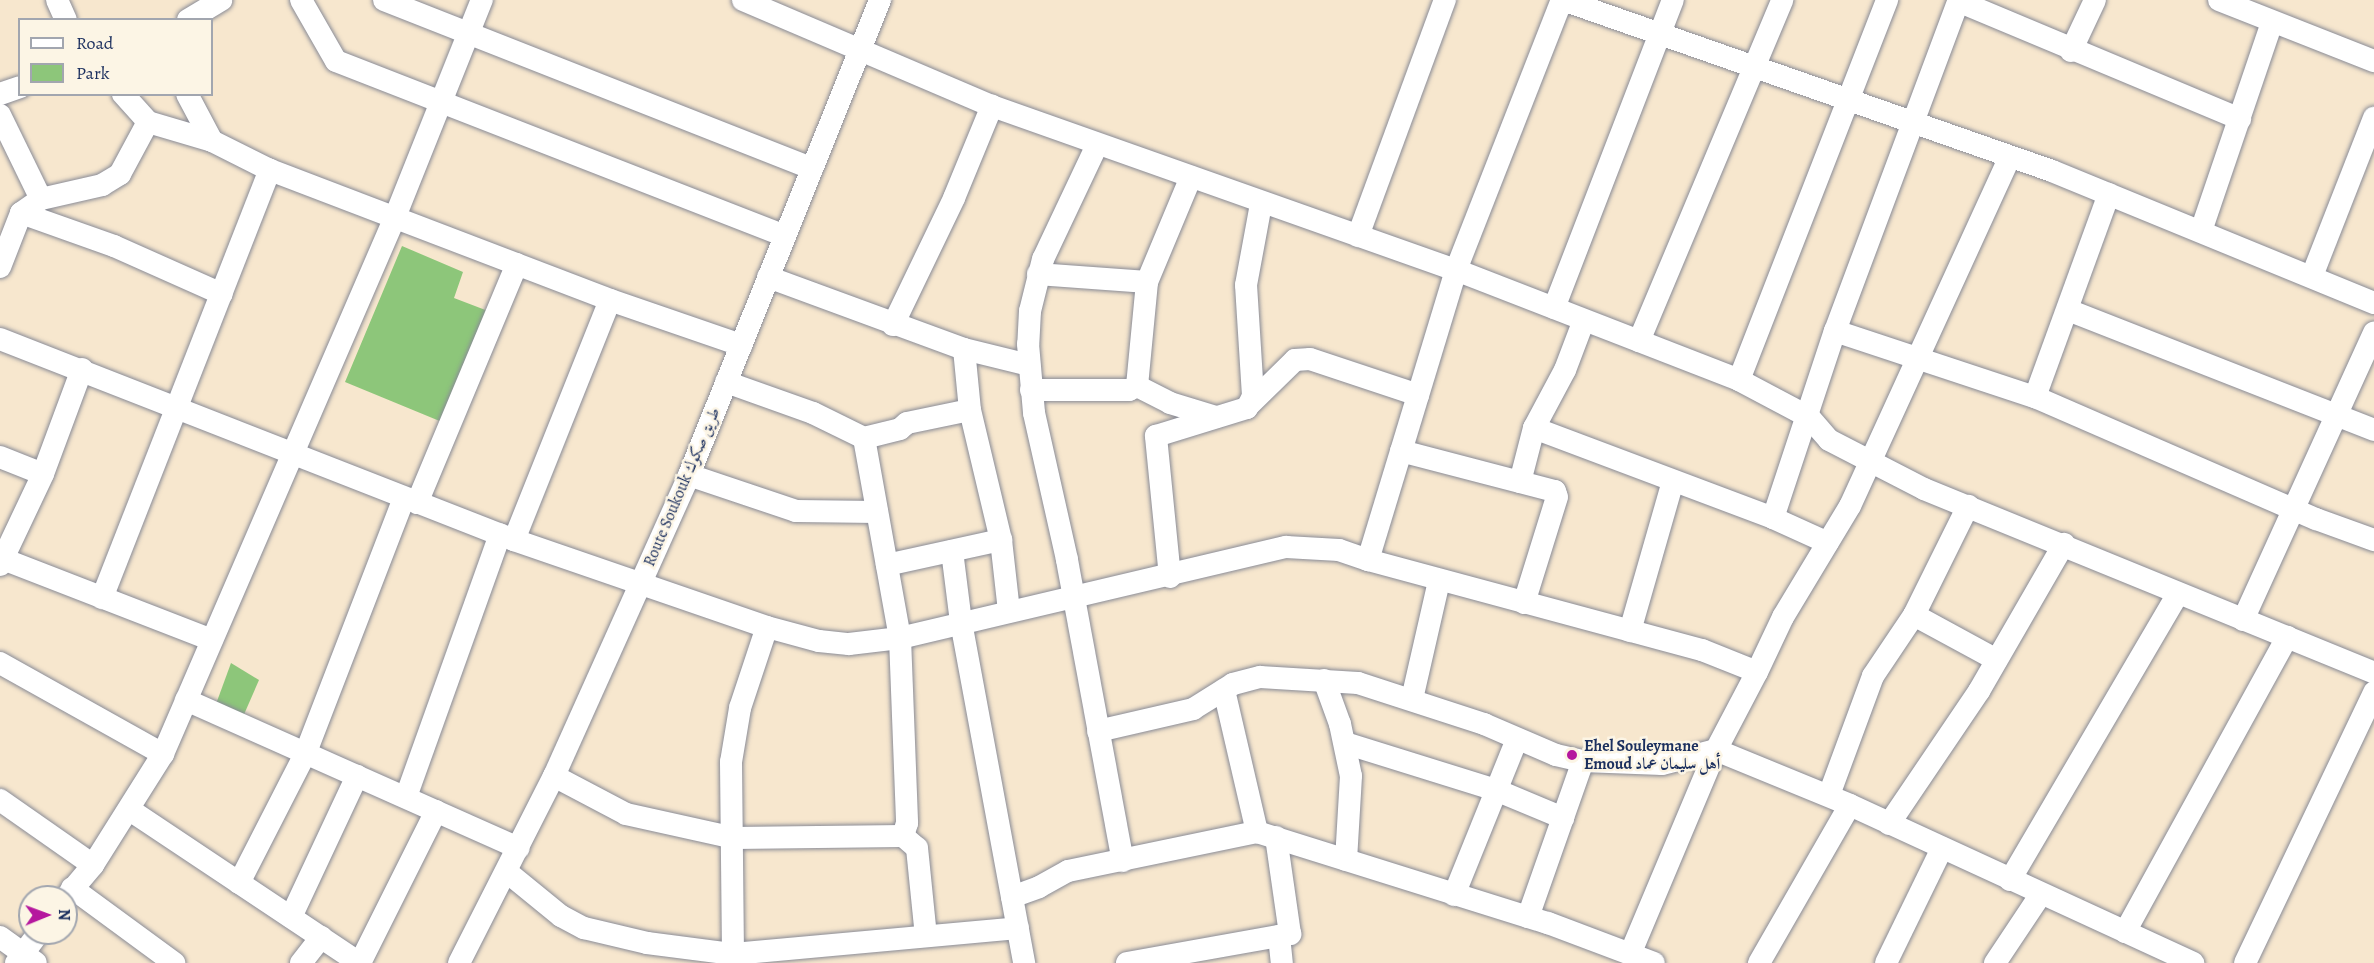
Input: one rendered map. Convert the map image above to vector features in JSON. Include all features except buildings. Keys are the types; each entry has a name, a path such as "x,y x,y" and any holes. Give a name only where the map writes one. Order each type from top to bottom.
{"street":[{"path":"57,0 65,18"},
{"path":"182,18 183,0"},
{"path":"191,18 221,0"},
{"path":"301,0 332,58 785,236"},
{"path":"384,0 470,32 812,169"},
{"path":"76,885 93,865 130,810 163,754 291,452 395,217 482,0"},
{"path":"743,0 992,106 1261,204 1456,270 1739,380 1809,417 1829,440 1968,506 2374,673"},
{"name":"Route Soukouk طريق صكوك","path":"462,962 555,777 689,475 880,0"},
{"path":"1358,236 1445,0"},
{"path":"1368,560 1456,270 1562,0 2010,157 2109,194 2374,303"},
{"path":"1554,308 1673,0"},
{"path":"1639,341 1782,0"},
{"path":"1739,380 1887,0"},
{"path":"2071,51 2095,0"},
{"path":"2219,0 2272,23 2374,61"},
{"path":"1773,518 1809,417 1835,331 1910,123 1959,1 2071,51 2240,119"},
{"path":"2201,231 2272,23"},
{"path":"0,94 18,88"},
{"path":"125,96 148,122 212,141 270,170 610,300 741,345"},
{"path":"188,96 212,141"},
{"path":"893,325 954,198 992,106"},
{"path":"0,115 41,199"},
{"path":"2312,276 2374,118"},
{"path":"0,267 21,213 41,199 102,185 120,174 148,122"},
{"path":"1097,145 1052,235 1038,274 1030,311 1029,365 1031,390 1123,861"},
{"path":"1631,952 1716,750 1783,617 1828,543 1871,461 2010,157"},
{"path":"102,598 270,170"},
{"path":"1137,387 1148,282 1191,177"},
{"path":"2035,397 2109,194"},
{"path":"1247,408 1254,383 1246,285 1261,204"},
{"path":"21,213 114,246 222,294"},
{"path":"239,883 306,752 410,500 518,264"},
{"path":"1038,274 1148,282"},
{"path":"768,277 893,325 964,349 1029,365"},
{"path":"406,797 507,537 610,300"},
{"path":"2068,310 2374,430"},
{"path":"1520,482 1534,428 1565,370 1584,320"},
{"path":"1835,331 1917,360 2035,397 2294,509 2374,540"},
{"path":"2243,620 2374,332"},
{"path":"0,339 82,369 507,537 767,627 819,641 849,644 900,638 1009,611 1170,577 1286,547 1339,550 1439,580 1702,650 1757,672"},
{"path":"964,349 970,410 1001,540 1009,611"},
{"path":"1170,577 1156,436 1247,408 1295,360 1310,359 1418,395"},
{"path":"82,369 43,474 2,562 212,640"},
{"path":"726,382 813,413 864,438 900,429 907,423 970,410"},
{"path":"1031,390 1130,390 1137,387 1170,403 1216,417"},
{"path":"1534,428 1773,518 1828,543"},
{"path":"864,438 900,638 907,823 903,836"},
{"path":"1401,451 1549,488 1557,497 1524,603"},
{"path":"0,457 43,474"},
{"path":"689,475 796,511 877,512"},
{"path":"1630,631 1673,481"},
{"path":"1829,795 1873,676 1914,615 1968,506"},
{"path":"887,565 1001,540"},
{"path":"1889,824 1997,660 2064,544"},
{"path":"952,551 961,622 1024,963"},
{"path":"1412,699 1439,580"},
{"path":"2010,880 2178,594"},
{"path":"1914,615 1997,660"},
{"path":"720,956 734,838 733,744 767,627"},
{"path":"2125,932 2287,637"},
{"path":"0,663 163,754"},
{"path":"1098,731 1193,709 1224,690 1260,677 1358,683 1412,699 1556,755 1583,761 1662,764 1716,750 1829,795 2125,932 2148,954 2193,963"},
{"path":"1324,680 1345,743 1351,776 1346,860"},
{"path":"1127,963 1156,960 1290,934 1292,928 1267,834 1224,690"},
{"path":"2245,963 2374,692"},
{"path":"186,700 519,848"},
{"path":"1454,895 1517,739"},
{"path":"1345,743 1496,790 1563,818"},
{"path":"1528,917 1583,761"},
{"path":"291,917 357,776"},
{"path":"555,777 626,814 734,838 903,836 917,848 926,936"},
{"path":"0,800 93,865"},
{"path":"1759,963 1850,805"},
{"path":"130,810 359,963 436,811"},
{"path":"1012,897 1039,887 1060,873 1267,834 1528,917 1631,952 1654,963"},
{"path":"1886,963 1942,848"},
{"path":"507,872 561,916 584,928 646,943 720,956 1018,928"},
{"path":"1995,963 2041,894"},
{"path":"78,899 174,963"},
{"path":"1279,936 1282,963"},
{"path":"0,937 25,960 33,945"},
{"path":"301,963 321,937"}],"green space":[{"path":"402,246 463,272 454,298 488,311 442,422 345,382"},
{"path":"231,663 259,680 242,719 216,704"}],"place":[{"name":"Ehel Souleymane Emoud أهل سليمان عماد","path":"1572,755"}]}
